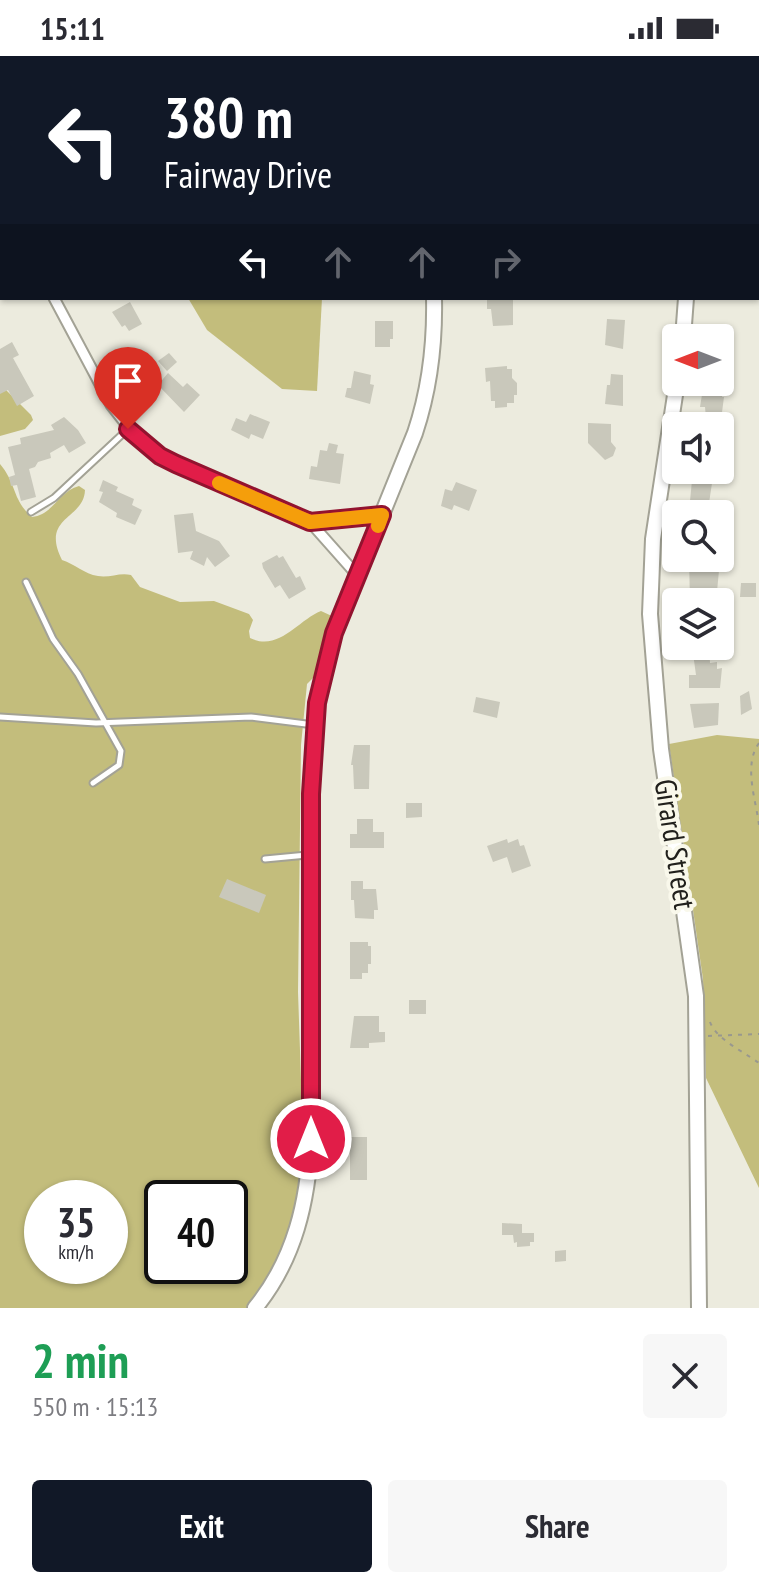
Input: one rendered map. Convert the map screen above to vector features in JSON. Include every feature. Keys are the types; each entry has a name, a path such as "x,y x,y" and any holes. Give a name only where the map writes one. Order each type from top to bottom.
{"street":[{"path":"55,300 111,405 128,429 160,456 310,522 357,575"},
{"path":"255,1308 287,1258 302,1215 308,1180 315,725 327,655 424,405 431,370 434,300"},
{"path":"684,324 686,300"},
{"name":"Girard Street","path":"675,396 653,539 650,614 656,708 692,956 698,1037 699,1308"},
{"path":"310,522 382,515"}],"lane":[{"path":"31,512 54,498 128,429"},
{"path":"26,582 53,639 78,674 121,751 122,759 116,769 93,783"},
{"path":"0,717 105,723 242,717 315,725"},
{"path":"265,859 311,855"}],"path":[{"path":"759,743 751,765 759,825"},
{"path":"698,1037 759,1034"}],"shaded area":[{"path":"189,300 322,300 317,391 282,389 207,330"},
{"path":"0,384 33,420 25,429 0,436"},
{"path":"0,464 21,504 32,517 45,512 72,489 79,486 85,490 83,500 59,526 56,535 62,560 88,573 131,575 140,587 180,602 214,601 249,614 253,620 250,638 260,641 279,638 321,611 334,617 315,676 307,684 301,745 298,992 304,1167 288,1242 250,1308 0,1308"},
{"path":"717,735 759,739 759,1188 706,1078 703,979 669,744"}],"building":[{"path":"487,300 513,300 513,325 493,326 491,309 487,309"},
{"path":"130,302 142,324 129,331 125,325 122,327 112,312"},
{"path":"607,319 625,320 623,349 605,345"},
{"path":"375,321 393,321 390,347 375,347"},
{"path":"12,342 19,355 13,358 34,396 17,406 8,390 0,394 0,349"},
{"path":"169,353 177,362 167,371 158,361"},
{"path":"507,366 507,369 512,369 512,378 517,383 517,395 514,395 514,403 495,408 495,401 491,401 490,381 486,382 485,368"},
{"path":"354,371 371,375 370,384 374,385 370,404 345,397 347,388 351,388"},
{"path":"168,373 183,387 187,383 200,395 184,412 158,385"},
{"path":"611,374 623,375 623,406 605,404"},
{"path":"702,396 724,397 722,412 705,412 705,407 700,407"},
{"path":"250,414 270,422 263,439 251,434 249,439 231,430 236,418 246,422"},
{"path":"64,417 86,443 69,453 64,445 50,453 51,458 29,469 36,497 21,501 17,485 11,486 9,477 15,475 8,447 21,444 20,438 54,430 51,425"},
{"path":"588,423 611,424 611,442 616,448 613,456 605,460 588,443"},
{"path":"329,443 338,445 336,453 344,454 340,484 309,479 311,466 317,467 320,450 327,451"},
{"path":"103,480 118,487 116,491 134,499 132,505 142,510 135,525 116,517 117,513 99,502"},
{"path":"456,482 477,490 469,511 454,505 452,510 441,506 445,489 452,491"},
{"path":"692,484 712,484 709,500 690,500"},
{"path":"193,513 196,531 219,541 230,556 215,567 207,557 204,566 190,559 193,551 178,553 174,515"},
{"path":"277,555 279,558 283,556 296,578 300,576 306,589 289,599 280,585 275,588 263,568 262,563"},
{"path":"689,572 719,572 717,588 690,588"},
{"path":"741,583 756,583 756,597 740,597"},
{"path":"694,660 717,662 717,669 722,668 720,688 689,688 689,675 696,675"},
{"path":"749,691 752,709 741,715 740,696"},
{"path":"476,697 500,702 497,718 473,712"},
{"path":"719,703 718,725 694,728 690,704"},
{"path":"354,745 370,745 369,789 354,789 351,765"},
{"path":"406,803 422,803 422,817 406,818"},
{"path":"357,819 373,819 373,832 384,832 384,848 350,848 350,834 357,834"},
{"path":"507,839 508,843 518,839 520,846 524,845 531,866 512,873 507,857 493,862 487,846"},
{"path":"227,879 266,895 259,913 219,897"},
{"path":"351,881 363,881 363,889 376,889 378,910 374,910 374,919 355,918"},
{"path":"350,942 368,942 371,946 371,964 368,964 368,973 362,973 362,979 350,979"},
{"path":"409,1000 426,1000 426,1014 409,1014"},
{"path":"354,1016 379,1016 379,1032 385,1032 385,1042 369,1043 369,1048 350,1048"},
{"path":"350,1137 367,1137 367,1180 350,1180"},
{"path":"502,1223 522,1224 522,1233 534,1233 534,1242 530,1242 530,1246 517,1247 513,1235 502,1235"},
{"path":"566,1250 566,1261 555,1262 555,1251"}],"slow traffic":[{"path":"219,483 310,522 382,515 378,526"}],"route":[{"path":"128,429 160,456 310,522 382,515 334,633 317,703 311,794 311,1139"}]}
